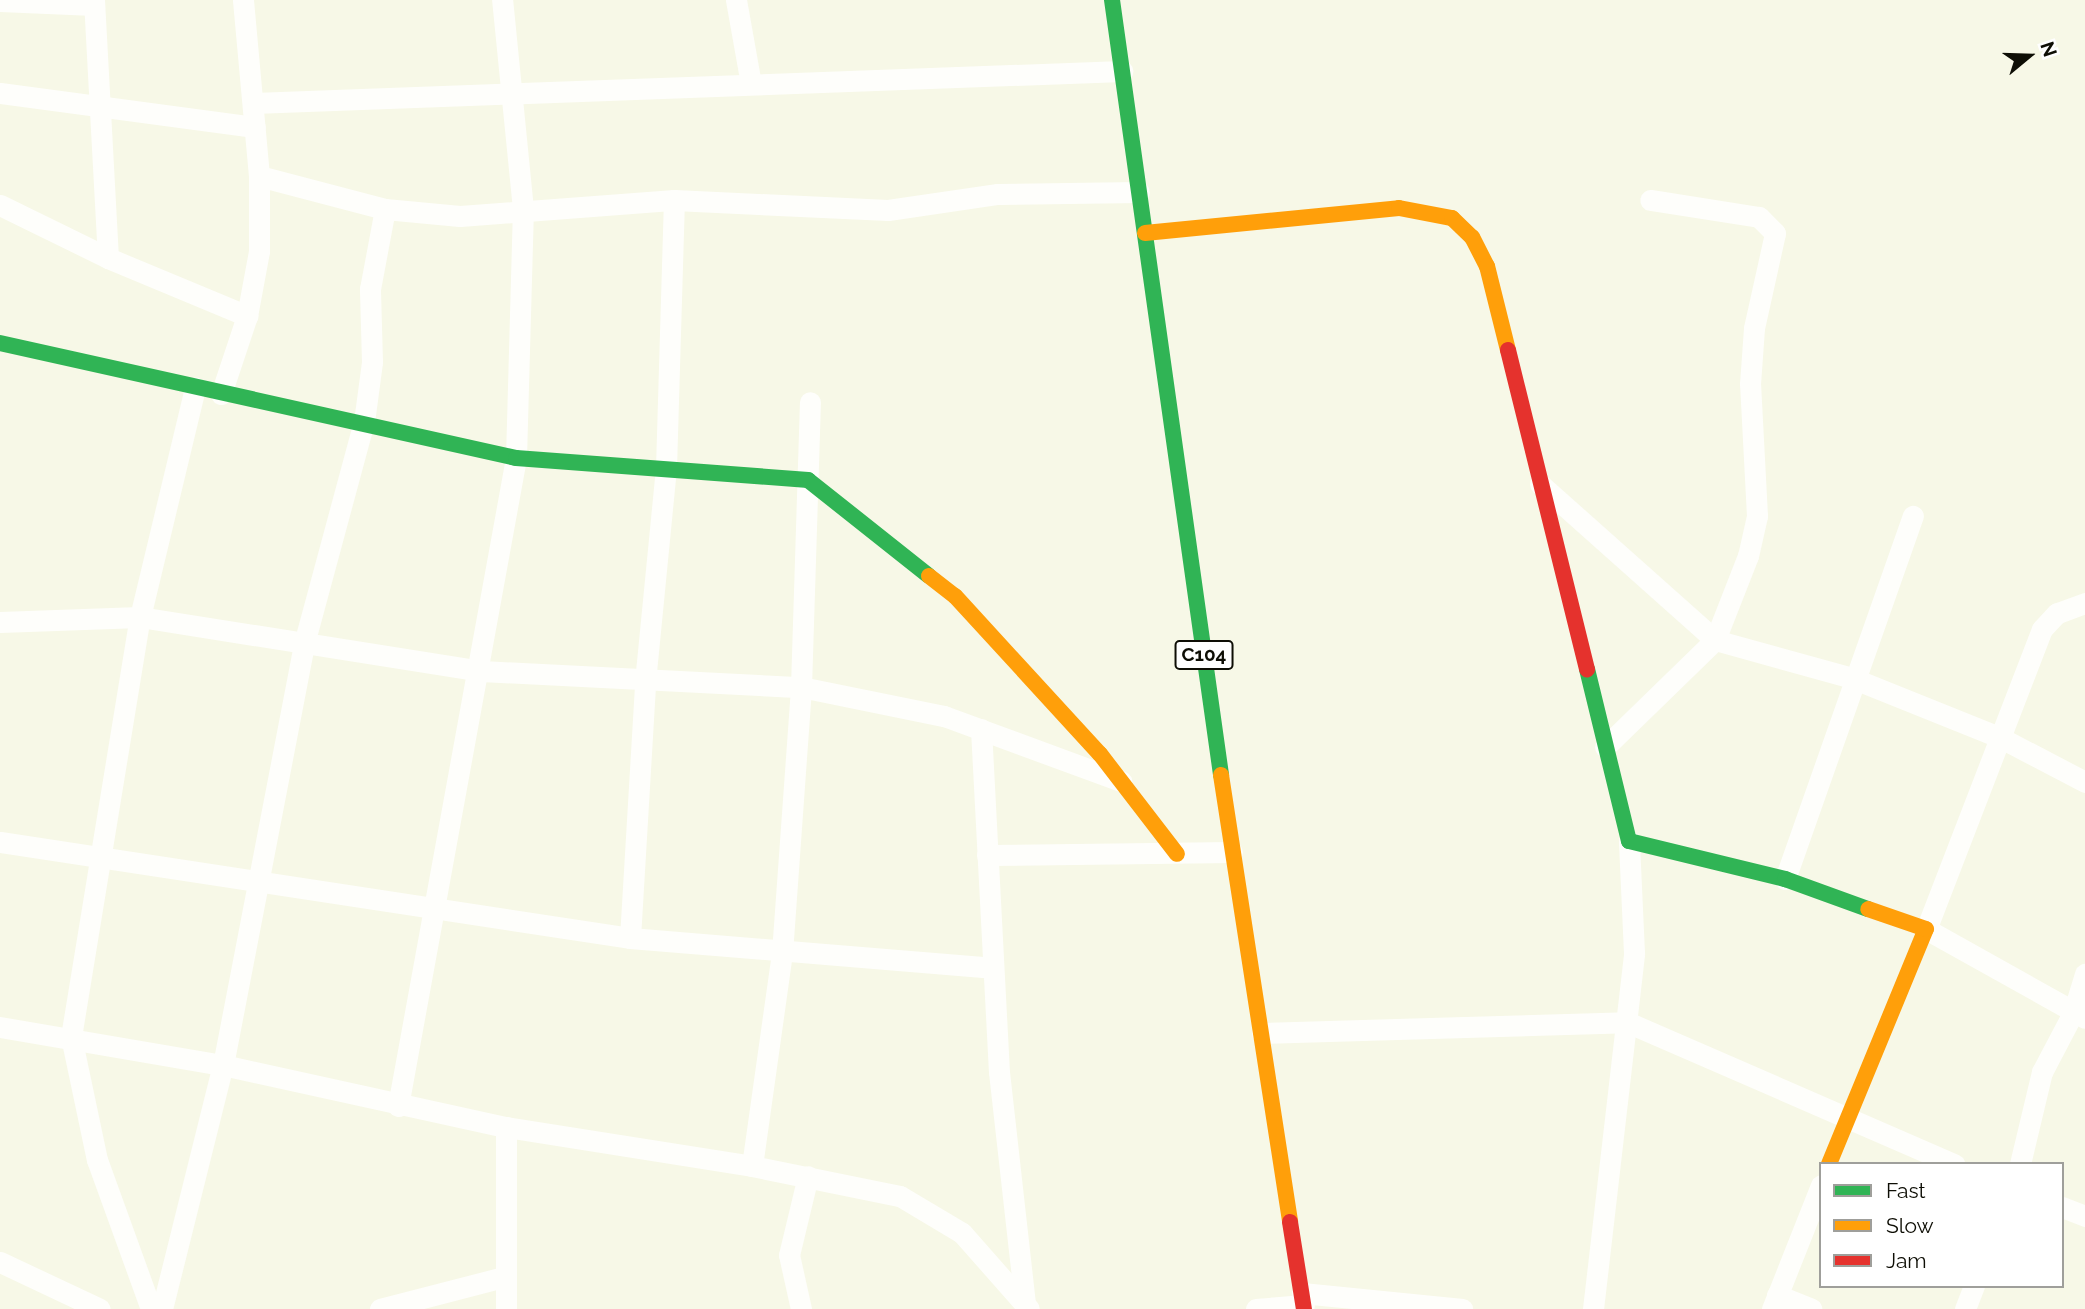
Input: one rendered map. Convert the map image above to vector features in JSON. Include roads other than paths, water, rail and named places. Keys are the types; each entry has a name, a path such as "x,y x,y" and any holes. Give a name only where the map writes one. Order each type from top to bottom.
{"main road":[{"name":"C104","path":"1112,0 1232,852 1303,1302"},
{"path":"1145,233 1399,208 1452,218 1472,237 1487,265 1629,841 1786,879 1926,929 1830,1162"},
{"path":"0,343 516,458 808,480 955,596 1121,781 1177,854"}],"street":[{"path":"221,394 247,316 259,251 259,176 243,0"},
{"path":"398,1106 481,671 516,458 523,208 516,92 502,0"},
{"path":"736,0 751,84"},
{"path":"0,1 94,2 103,109 108,258"},
{"path":"253,103 1122,71"},
{"path":"0,93 103,109 255,127"},
{"path":"259,176 385,209 460,216 523,208 674,200 888,210 998,194 1139,192"},
{"path":"631,938 645,682 666,468 674,200"},
{"path":"1605,747 1715,640 1756,532 1754,328 1776,239 1772,226 1759,217 1650,200"},
{"path":"0,205 108,258 247,316"},
{"path":"162,1309 223,1065 255,882 305,640 364,422 372,362 370,289 385,209"},
{"path":"151,1309 97,1160 71,1037 139,617 195,388"},
{"path":"752,1166 782,953 801,687 810,402"},
{"path":"1539,484 1715,640 1852,678 2001,737 2085,782"},
{"path":"1786,879 1852,678 1913,516"},
{"path":"2079,1016 1926,929 2042,629 2057,613 2085,603"},
{"path":"0,622 139,617 305,640 481,671 645,682 801,687 898,705 981,729 1121,781"},
{"path":"981,729 992,968 1027,1307"},
{"path":"1593,1309 1634,953 1629,841"},
{"path":"0,842 631,938 782,953 992,968"},
{"path":"987,855 1232,852"},
{"path":"2020,1162 2042,1072 2079,1016 2085,974"},
{"path":"1262,1033 1627,1022 1949,1162"},
{"path":"0,1027 223,1065 398,1106 506,1127 808,1176 923,1206 978,1248 1027,1307"},
{"path":"506,1127 506,1309"},
{"path":"801,1309 789,1255 808,1176"},
{"path":"1811,1309 1775,1302 1819,1190"},
{"path":"2064,1208 2085,1216"},
{"path":"0,1262 100,1309"},
{"path":"380,1309 504,1277"},
{"path":"1965,1309 1973,1288"},
{"path":"1256,1309 1303,1302 1462,1309"}]}
